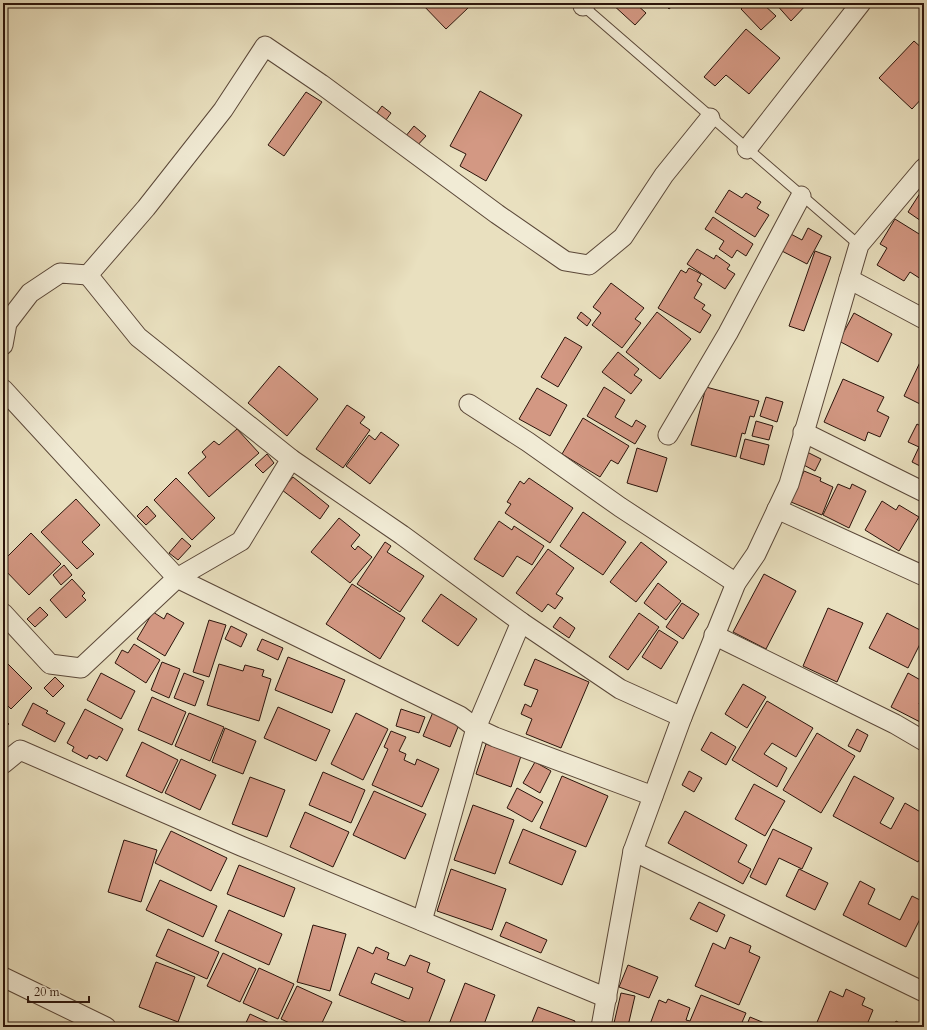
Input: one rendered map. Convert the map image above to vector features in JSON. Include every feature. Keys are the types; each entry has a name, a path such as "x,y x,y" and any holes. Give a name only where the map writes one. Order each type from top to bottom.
{"street":[{"path":"747,149 861,3"},
{"path":"88,275 146,208 223,110 265,46 321,84 466,191 565,261 590,266 623,237 664,175 710,118"},
{"path":"601,1027 633,851 682,717 736,583 756,554 789,484 859,245 924,168"},
{"path":"668,435 728,333 801,196"},
{"path":"3,345 7,323 30,292 60,273 88,275 138,337 291,459 402,535 521,622 620,689 682,717"},
{"path":"849,279 924,319"},
{"path":"3,389 177,578 460,716 476,728 496,737 653,796"},
{"path":"469,404 528,442 620,507 736,583"},
{"path":"803,432 924,492"},
{"path":"3,613 50,664 81,668 177,578 241,541 291,459"},
{"path":"777,509 924,576"},
{"path":"422,921 476,728 521,622"},
{"path":"714,636 895,724 924,741"},
{"path":"3,764 20,750 248,849 607,998"},
{"path":"633,851 924,992"},
{"path":"3,977 106,1027"}],"lane":[{"path":"583,4 710,118 859,245"}],"building":[{"path":"421,3 463,3 468,8 446,29"},
{"path":"611,3 635,3 646,13 635,25"},
{"path":"663,3 676,3 669,9"},
{"path":"747,3 753,6 756,3 762,3 776,16 761,30 741,9"},
{"path":"775,3 808,3 791,21"},
{"path":"746,29 780,58 749,94 726,75 715,86 704,77"},
{"path":"914,41 924,50 924,96 912,109 879,78"},
{"path":"480,91 522,115 486,181 460,166 466,154 450,146"},
{"path":"306,92 322,102 284,156 268,145"},
{"path":"382,106 391,113 386,120 377,113"},
{"path":"414,126 426,136 416,147 405,137"},
{"path":"924,187 924,223 908,212"},
{"path":"729,190 742,198 746,193 761,202 757,208 769,215 755,237 715,212"},
{"path":"713,217 753,244 746,256 737,250 732,258 719,249 724,241 705,229"},
{"path":"895,219 924,237 924,281 910,272 904,281 877,265 887,248 880,244"},
{"path":"808,228 822,236 807,264 780,250 789,233 802,240"},
{"path":"697,249 714,259 716,255 730,265 727,269 735,274 725,289 687,264"},
{"path":"815,251 831,257 804,331 789,326"},
{"path":"689,268 701,274 697,281 702,284 694,298 705,305 702,309 711,315 700,333 658,308 681,270 686,273"},
{"path":"611,283 644,308 635,319 641,323 622,348 592,325 601,313 593,307"},
{"path":"581,312 591,320 587,326 577,318"},
{"path":"657,312 691,339 660,379 626,352"},
{"path":"854,313 892,334 878,362 839,341"},
{"path":"565,337 582,347 558,387 541,377"},
{"path":"618,352 639,369 634,375 642,380 631,394 602,372"},
{"path":"922,358 924,359 924,406 904,396"},
{"path":"279,366 318,399 287,436 248,403"},
{"path":"843,379 884,397 877,411 889,417 880,437 868,432 865,441 824,422"},
{"path":"604,387 625,400 615,417 632,427 636,420 646,426 635,444 587,416"},
{"path":"706,387 759,401 754,417 750,416 745,434 742,433 736,457 691,445"},
{"path":"537,388 567,405 550,436 519,419"},
{"path":"766,397 783,402 777,422 760,416"},
{"path":"347,405 365,417 360,423 370,430 343,468 316,449"},
{"path":"583,418 629,446 618,464 611,460 600,477 562,454"},
{"path":"756,421 773,426 769,440 752,436"},
{"path":"917,424 924,428 924,468 912,462 919,447 908,442"},
{"path":"237,429 259,453 209,497 188,473 206,457 202,452 214,441 219,445"},
{"path":"381,432 399,445 370,484 346,466 369,435 375,440"},
{"path":"745,439 769,445 764,465 740,458"},
{"path":"637,448 667,458 657,492 627,483"},
{"path":"805,451 821,459 815,471 800,463"},
{"path":"267,454 274,463 263,473 255,465"},
{"path":"804,471 821,478 820,481 833,487 822,515 791,502"},
{"path":"293,477 329,506 320,519 282,490"},
{"path":"176,478 215,518 192,540 154,500"},
{"path":"529,478 573,508 550,543 505,513 511,504 507,502 520,481 524,484"},
{"path":"838,484 850,489 852,484 866,491 849,528 823,515"},
{"path":"76,499 100,525 82,542 94,554 77,569 41,532"},
{"path":"882,501 896,510 899,505 919,517 899,551 865,530"},
{"path":"147,506 156,516 146,525 137,516"},
{"path":"583,512 626,542 603,575 560,546"},
{"path":"339,518 360,535 351,546 355,550 358,546 372,557 350,583 311,552"},
{"path":"499,521 512,530 514,526 544,546 532,565 517,556 503,577 474,559"},
{"path":"31,533 61,564 29,595 3,568 3,561"},
{"path":"182,538 191,546 178,560 169,553"},
{"path":"385,542 391,546 387,552 424,576 400,612 357,584"},
{"path":"641,542 667,562 636,602 610,582"},
{"path":"548,549 574,568 556,594 563,598 555,609 548,604 542,612 516,593"},
{"path":"64,565 72,575 61,585 53,575"},
{"path":"764,574 796,591 766,649 733,632"},
{"path":"72,579 85,593 82,596 86,600 66,618 50,600"},
{"path":"658,583 681,601 666,620 644,603"},
{"path":"352,584 405,618 380,659 326,624"},
{"path":"441,594 477,619 458,646 422,621"},
{"path":"682,603 699,614 683,639 666,627"},
{"path":"40,607 48,615 35,627 27,619"},
{"path":"828,608 863,623 837,682 803,666"},
{"path":"153,612 164,619 167,613 184,623 165,656 137,639"},
{"path":"639,613 659,627 628,670 609,657"},
{"path":"887,613 924,632 924,636 908,668 869,648"},
{"path":"560,617 575,628 569,638 553,627"},
{"path":"209,620 226,625 209,677 193,672"},
{"path":"231,626 247,634 241,647 225,639"},
{"path":"659,630 678,642 661,669 642,657"},
{"path":"262,639 283,648 278,660 257,650"},
{"path":"134,644 160,660 146,683 115,663 122,650 128,653"},
{"path":"288,657 345,680 332,713 275,690"},
{"path":"3,659 32,688 11,709 3,701"},
{"path":"535,659 589,682 561,748 526,734 532,719 521,714 525,704 531,707 538,690 524,685"},
{"path":"162,662 180,669 169,698 151,690"},
{"path":"219,664 243,671 245,665 264,670 262,676 271,679 259,721 207,705"},
{"path":"101,673 135,691 121,719 87,700"},
{"path":"184,673 204,681 195,706 174,698"},
{"path":"908,673 924,682 924,694 919,704 924,707 924,724 891,707"},
{"path":"55,677 64,686 53,697 44,688"},
{"path":"743,684 766,697 747,728 725,714"},
{"path":"152,697 186,712 172,745 138,730"},
{"path":"767,701 813,728 796,757 772,743 764,754 787,768 777,787 732,760"},
{"path":"33,703 48,711 46,713 65,723 55,742 22,725"},
{"path":"278,707 330,730 316,761 264,738"},
{"path":"85,709 123,729 107,761 99,756 97,759 89,755 87,759 72,751 74,747 67,743"},
{"path":"401,709 425,717 419,733 396,726"},
{"path":"433,712 460,722 450,747 423,736"},
{"path":"189,713 224,727 210,761 175,746"},
{"path":"356,713 388,729 363,780 331,764"},
{"path":"3,718 9,724 3,729"},
{"path":"225,728 256,741 243,774 212,762"},
{"path":"857,729 868,735 860,752 848,746"},
{"path":"391,731 406,737 399,751 406,754 404,760 415,765 417,759 439,769 422,807 372,785 388,749 384,747"},
{"path":"711,732 736,747 726,765 701,750"},
{"path":"817,733 855,756 821,813 783,790"},
{"path":"142,742 178,760 162,793 126,776"},
{"path":"486,744 521,756 511,787 476,774"},
{"path":"181,759 216,775 200,810 165,793"},
{"path":"535,762 551,771 540,793 523,783"},
{"path":"689,771 702,778 694,792 682,785"},
{"path":"323,772 365,790 351,823 309,805"},
{"path":"562,776 608,796 586,847 540,828"},
{"path":"854,776 894,798 880,823 891,829 905,803 924,814 924,852 918,862 833,816"},
{"path":"250,777 285,790 267,837 232,824"},
{"path":"754,784 785,801 765,836 735,819"},
{"path":"517,788 543,802 532,822 507,808"},
{"path":"374,791 426,814 405,859 353,835"},
{"path":"473,805 514,820 495,874 454,860"},
{"path":"685,811 747,845 738,862 751,869 743,884 668,843"},
{"path":"305,812 349,832 333,867 290,847"},
{"path":"523,829 576,851 562,885 509,863"},
{"path":"773,829 812,848 802,869 779,858 766,885 750,877"},
{"path":"171,831 227,858 211,891 155,863"},
{"path":"124,840 157,850 141,902 108,892"},
{"path":"239,865 295,888 284,917 227,894"},
{"path":"451,869 506,889 492,930 437,911"},
{"path":"799,869 828,883 815,910 786,896"},
{"path":"160,880 217,906 203,937 146,910"},
{"path":"860,881 875,889 868,904 900,920 912,896 924,902 924,911 906,947 843,915"},
{"path":"699,902 725,915 717,932 690,919"},
{"path":"229,910 282,934 269,965 215,941"},
{"path":"506,922 547,940 541,953 500,936"},
{"path":"313,925 346,934 330,991 297,982"},
{"path":"168,929 219,952 207,979 156,956"},
{"path":"730,937 751,946 749,952 760,957 739,1005 695,986 713,943 725,949"},
{"path":"358,947 373,954 376,947 389,953 387,959 405,966 410,955 430,963 427,972 445,980 427,1027 418,1027 339,995","holes":["375,973 413,988 409,999 371,983"]},
{"path":"223,953 256,969 240,1002 207,986"},
{"path":"156,962 195,977 178,1022 139,1007"},
{"path":"628,965 658,977 649,998 619,987"},
{"path":"259,968 294,984 278,1019 243,1003"},
{"path":"465,983 495,995 483,1027 448,1027"},
{"path":"297,986 332,1002 320,1027 298,1027 281,1019"},
{"path":"846,989 865,998 862,1005 873,1010 866,1027 815,1027 830,991 843,997"},
{"path":"621,993 635,996 628,1026 614,1023"},
{"path":"701,995 746,1013 740,1027 649,1027 659,1000 666,1003 668,999 690,1008 686,1020 690,1021"},
{"path":"538,1007 575,1021 573,1027 530,1027"},
{"path":"250,1014 278,1027 244,1027"},
{"path":"750,1017 774,1027 746,1027"},
{"path":"896,1021 907,1027 893,1027"}]}
